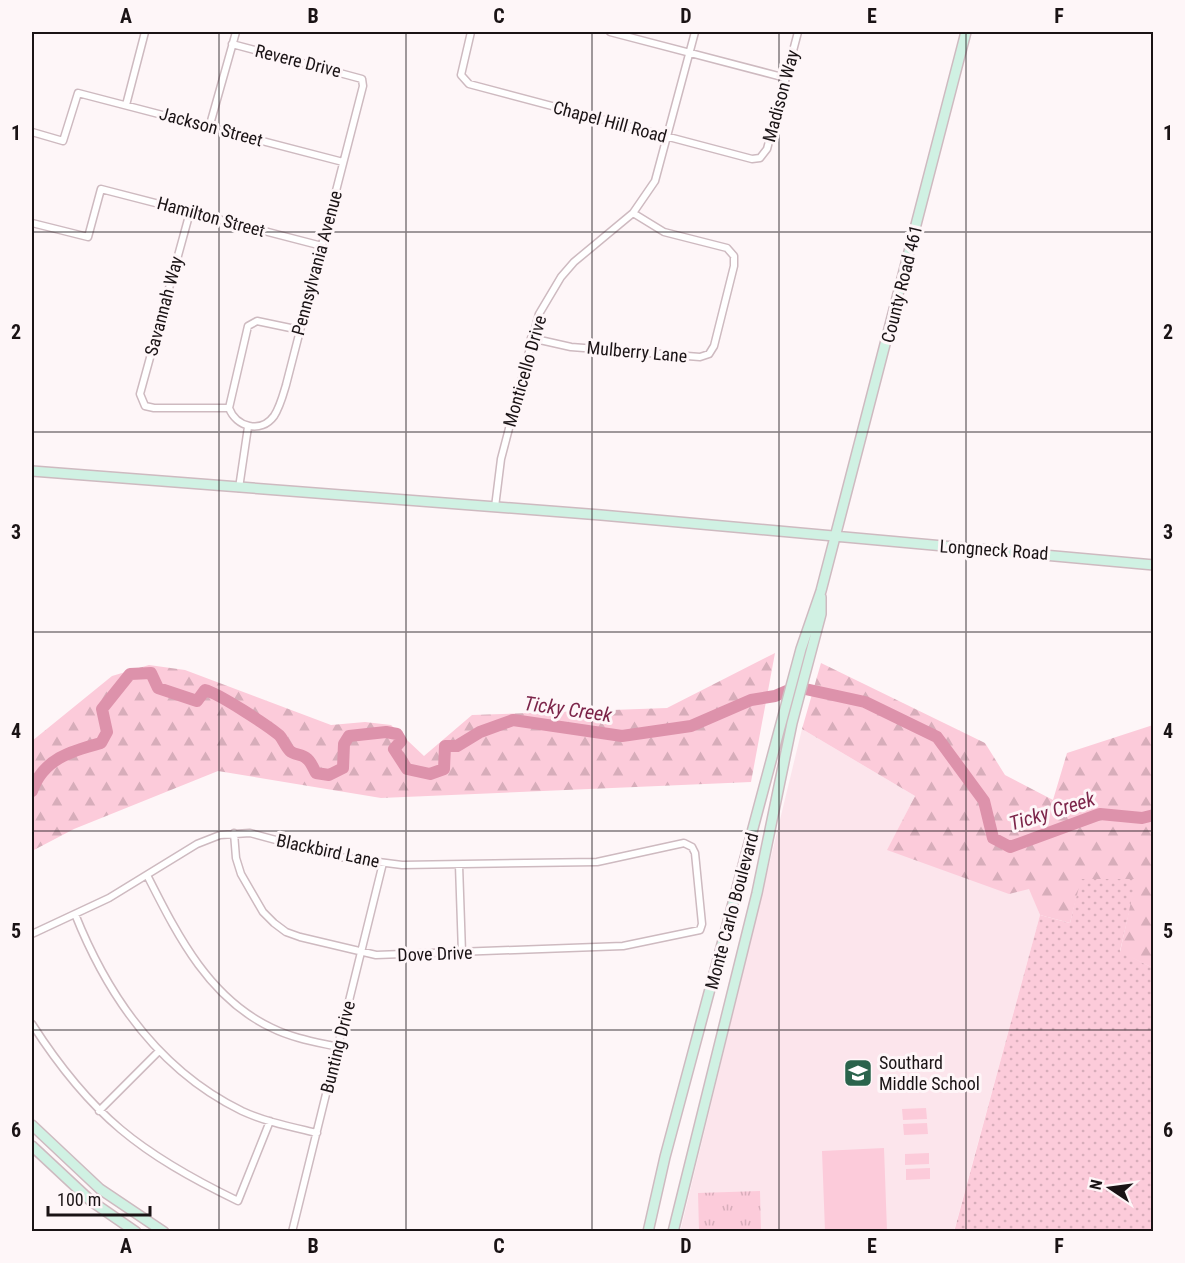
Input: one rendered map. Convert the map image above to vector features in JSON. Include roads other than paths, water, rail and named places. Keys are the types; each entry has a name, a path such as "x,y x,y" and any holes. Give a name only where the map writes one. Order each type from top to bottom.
{"main road":[{"name":"County Road 461","path":"835,536 966,32"},
{"name":"Longneck Road","path":"32,471 495,507 1154,565"},
{"name":"Monte Carlo Boulevard","path":"673,1232 757,893 801,649 821,591 835,536"},
{"name":"Monte Carlo Boulevard","path":"648,1232 665,1157 788,721 812,650 821,614 821,591"},
{"path":"32,1125 100,1189 164,1232"},
{"path":"32,1146 91,1201 136,1232"}],"street":[{"path":"126,105 145,32"},
{"path":"209,128 236,32"},
{"name":"Chapel Hill Road","path":"471,32 461,70 462,79 469,84 669,138 752,159 760,158"},
{"path":"610,32 786,78"},
{"name":"Monticello Drive","path":"495,507 501,459 539,314 561,277 574,262 633,213 655,182 669,138 695,32"},
{"name":"Madison Way","path":"760,158 767,149 798,32"},
{"name":"Revere Drive","path":"232,44 362,79"},
{"name":"Pennsylvania Avenue","path":"248,427 262,425 274,416 283,394 363,86 362,79"},
{"name":"Jackson Street","path":"32,132 63,141 78,93 343,162"},
{"name":"Hamilton Street","path":"32,223 88,237 101,189 322,246"},
{"name":"Savannah Way","path":"190,212 140,394 146,406 154,408 229,408"},
{"name":"Mulberry Lane","path":"531,338 571,347 700,357 709,354 714,346 734,256 727,248 654,227 633,213"},
{"path":"239,488 248,427 235,420 229,408 248,326 252,321 300,330"},
{"name":"Blackbird Lane","path":"32,933 109,898 197,844 220,835 234,833 250,833 339,857 383,863 459,865 597,862 684,843 692,847 695,854 703,918 700,930"},
{"name":"Dove Drive","path":"234,833 236,858 241,874 263,912 274,923 285,932 300,937 361,951 388,956 623,946 700,930"},
{"name":"Bunting Drive","path":"292,1232 383,863"},
{"path":"459,865 462,953"},
{"path":"147,875 194,961 231,1001 271,1028 338,1047"},
{"path":"75,914 88,947 107,983 129,1018 159,1051 217,1096 270,1121 316,1133"},
{"path":"32,1024 72,1080 123,1134 156,1158 238,1201 270,1121"},
{"path":"99,1111 159,1051"}],"waterway":[{"name":"Ticky Creek","path":"32,791 43,771 59,758 101,743 107,732 102,709 130,674 151,673 158,688 197,701 205,690 231,703 279,735 290,751 308,759 316,773 329,775 343,768 344,744 349,736 386,732 397,734 401,741 394,749 407,769 430,774 444,769 445,746 457,746 480,732 513,720 622,736 691,726 751,700 775,696 796,687 865,702 937,737 984,801 993,838 1010,847 1100,814 1142,818 1154,815"}],"place":[{"name":"Southard Middle School","path":"858,1073"}]}
